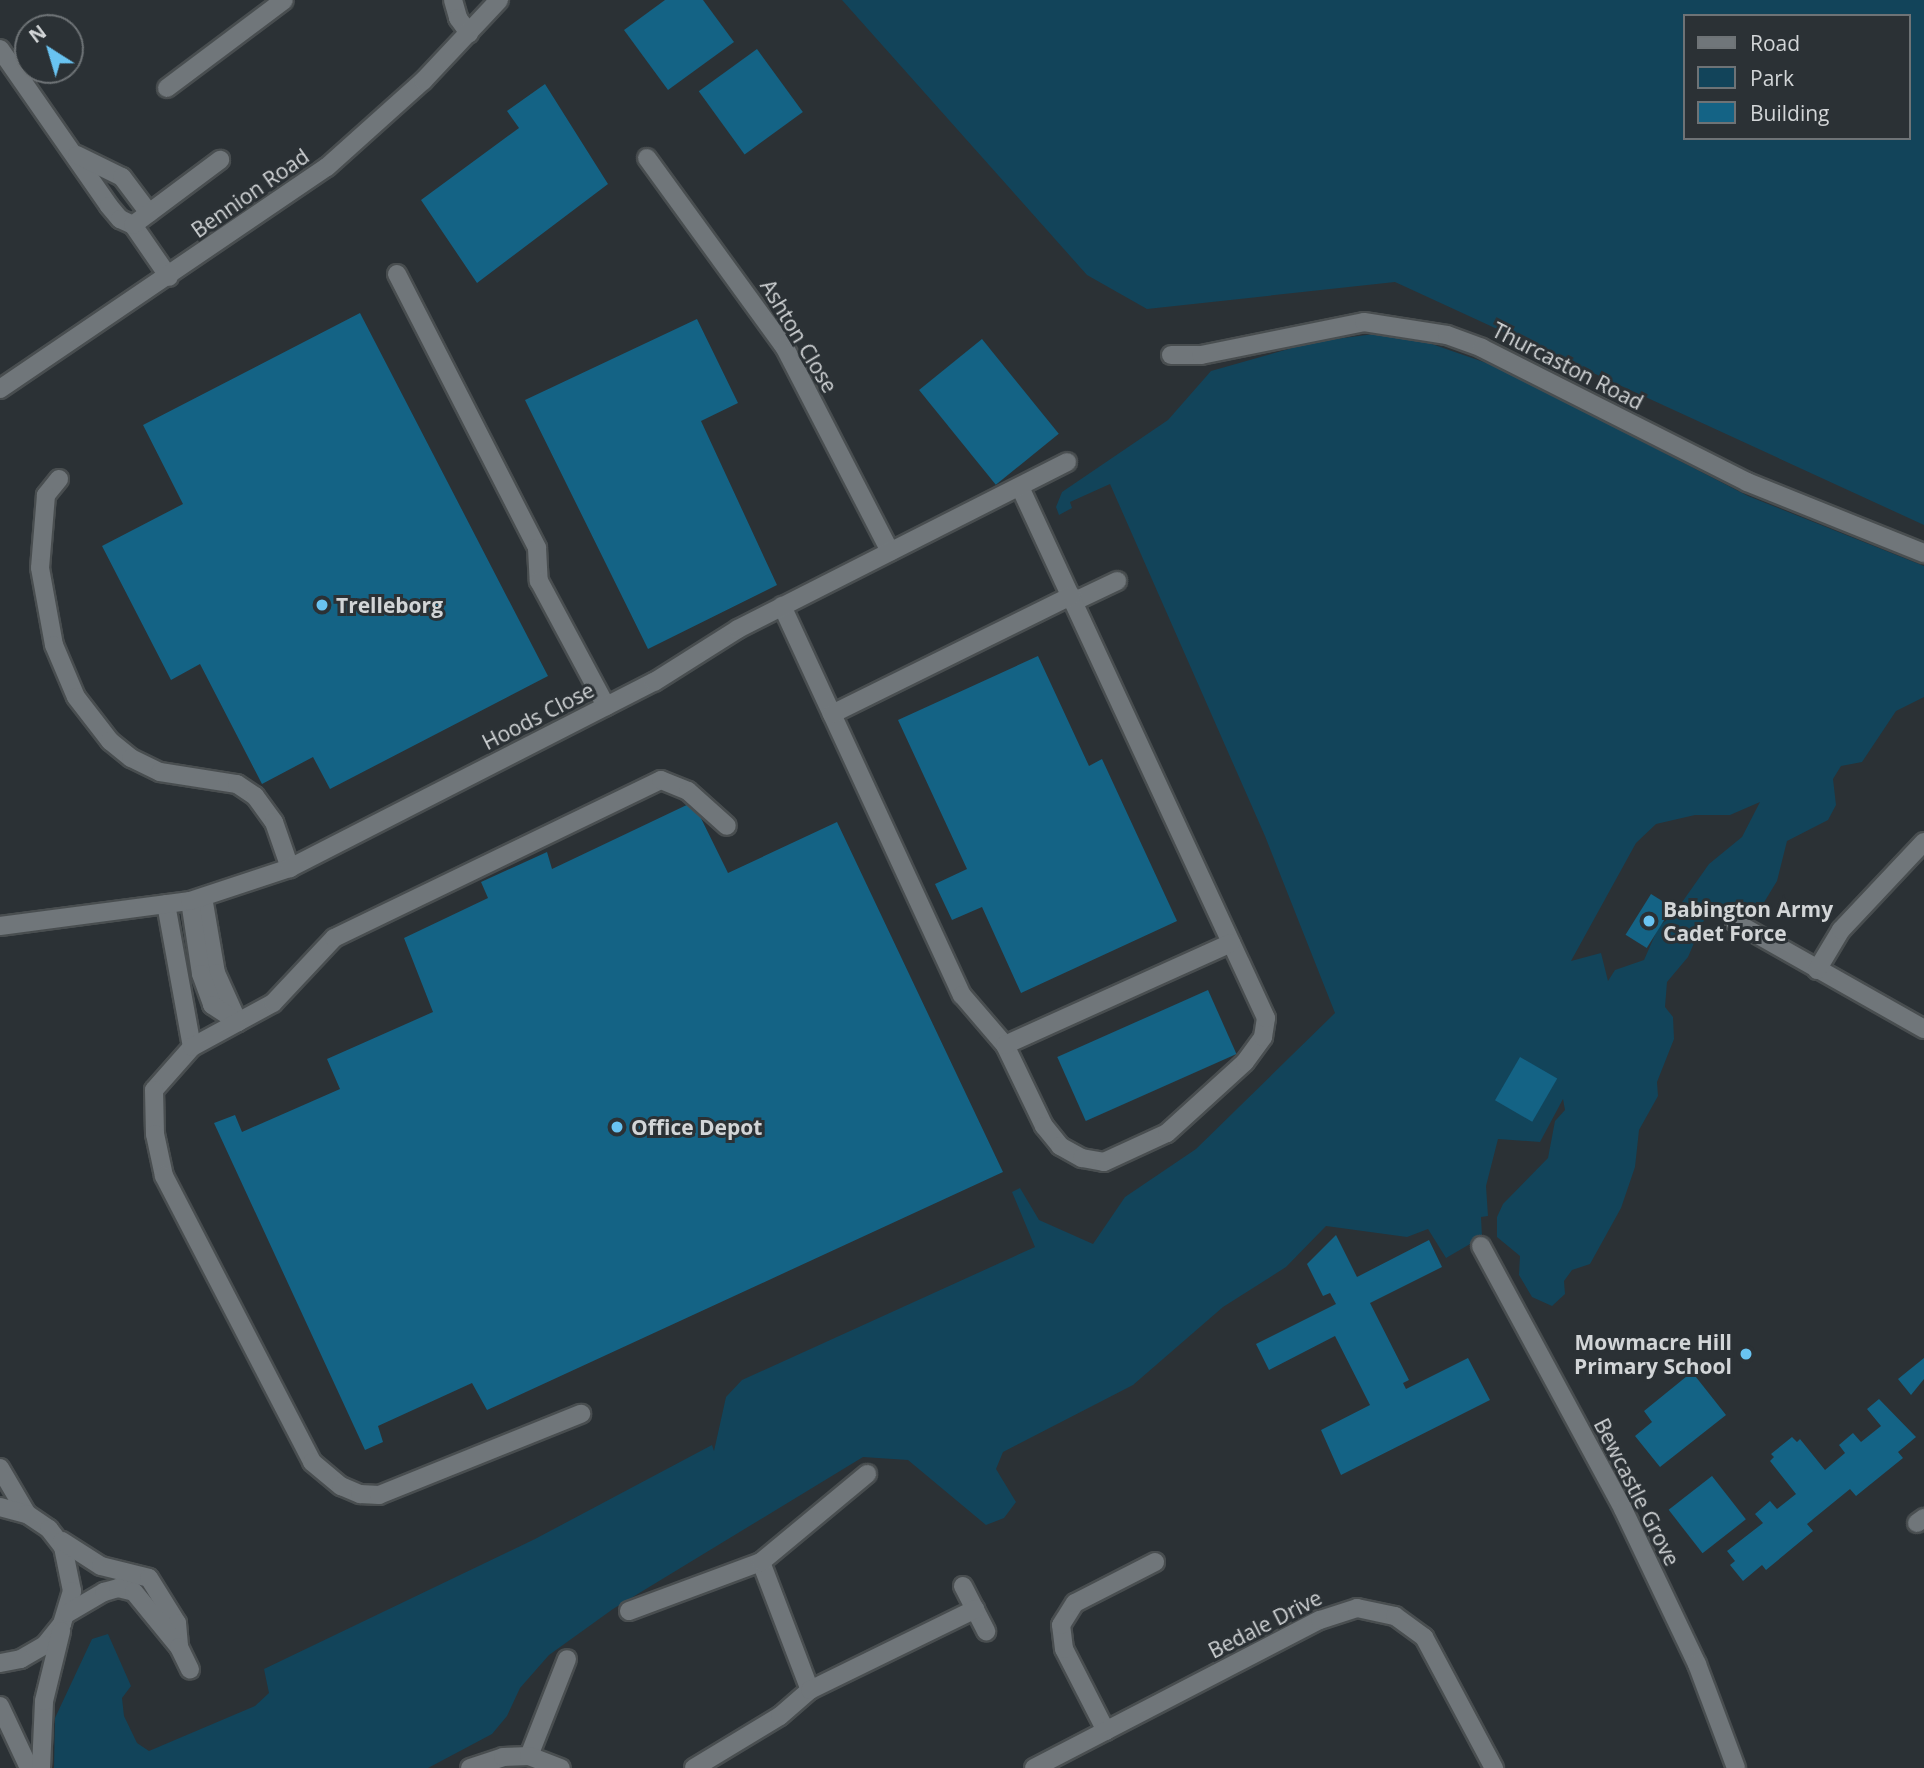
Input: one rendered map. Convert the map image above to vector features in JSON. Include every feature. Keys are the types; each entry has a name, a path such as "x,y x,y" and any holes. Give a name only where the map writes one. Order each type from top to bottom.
{"street":[{"path":"167,88 284,0"},
{"path":"453,0 458,18 469,33"},
{"name":"Bennion Road","path":"0,389 169,277 327,167 376,125 499,0"},
{"path":"0,49 120,219 133,225 169,277"},
{"path":"77,155 122,177 149,213"},
{"name":"Ashton Close","path":"647,158 785,348 890,551"},
{"path":"133,225 220,160"},
{"path":"397,274 537,548 539,580 606,706"},
{"name":"Thurcaston Road","path":"1171,355 1201,355 1364,322 1447,335 1482,348 1747,482 1924,553"},
{"name":"Hoods Close","path":"0,926 196,899 290,868 606,706 782,606 1067,462"},
{"path":"59,479 46,495 40,568 54,645 76,697 110,741 131,758 160,772 237,784 255,796 274,822 290,868"},
{"path":"782,606 962,995 1004,1045 1044,1126 1060,1146 1082,1158 1104,1162 1167,1133 1245,1062 1264,1037 1266,1018 1020,487"},
{"path":"832,714 1072,599 1117,581"},
{"path":"581,1414 379,1495 360,1494 326,1477 312,1462 281,1408 164,1176 155,1134 154,1090 192,1047 273,1003 334,938 661,780 688,791 727,826"},
{"path":"1817,970 1841,930 1924,842"},
{"path":"196,899 216,973 238,1022"},
{"path":"166,904 192,1047"},
{"path":"1735,922 1924,1029"},
{"path":"1004,1045 1231,943"},
{"name":"Bewcastle Grove","path":"1481,1246 1623,1509 1697,1664 1736,1768"},
{"path":"0,1468 27,1514"},
{"path":"629,1611 761,1562 867,1474"},
{"path":"0,1507 27,1514 76,1553 101,1566 149,1578 177,1623 179,1647"},
{"path":"41,1768 44,1702 65,1618 71,1568 50,1530"},
{"path":"761,1562 810,1690"},
{"path":"1106,1731 1064,1649 1061,1625 1075,1603 1156,1562"},
{"path":"963,1586 986,1631"},
{"path":"0,1663 21,1659 45,1645 65,1618 104,1592 118,1588 134,1592 179,1647 190,1671"},
{"path":"694,1768 758,1731 810,1690 975,1609"},
{"name":"Bedale Drive","path":"1034,1768 1320,1620 1340,1611 1376,1610 1412,1625 1424,1637 1494,1768"},
{"path":"529,1756 567,1658"},
{"path":"0,1706 29,1768"},
{"path":"470,1768 503,1757 529,1756 561,1768"}],"green space":[{"path":"842,0 1924,0 1924,525 1395,282 1147,309 1087,275"},
{"path":"1374,334 1426,342 1498,367 1748,496 1924,566 1924,697 1896,711 1862,762 1841,766 1833,779 1836,805 1828,820 1787,841 1777,881 1760,909 1746,914 1729,907 1699,909 1704,920 1688,957 1667,982 1665,1007 1673,1017 1674,1039 1657,1082 1658,1096 1639,1130 1635,1167 1621,1208 1590,1264 1572,1270 1564,1281 1565,1294 1552,1306 1532,1297 1519,1275 1520,1256 1497,1237 1497,1217 1503,1204 1548,1158 1555,1121 1565,1110 1563,1099 1540,1142 1498,1139 1486,1186 1488,1216 1481,1217 1482,1237 1446,1258 1428,1229 1407,1237 1326,1226 1286,1267 1223,1307 1133,1385 1003,1452 996,1469 1016,1502 1004,1518 986,1525 908,1460 863,1457 613,1609 549,1655 520,1688 507,1716 492,1734 428,1768 54,1768 55,1718 92,1639 108,1634 131,1686 122,1698 124,1716 137,1743 149,1751 255,1706 269,1693 264,1669 535,1539 712,1445 714,1451 726,1397 742,1380 1035,1247 1012,1192 1020,1188 1039,1220 1093,1244 1125,1197 1196,1149 1335,1013 1265,836 1110,484 1070,502 1072,508 1059,515 1056,507 1062,492 1168,420 1211,371 1313,342","holes":["1760,802 1742,837 1709,864 1673,915 1659,926 1644,960 1615,970 1608,981 1601,953 1571,961 1636,843 1656,824 1695,815 1730,815"]}],"building":[{"path":"665,0 703,0 734,42 668,90 624,30"},
{"path":"757,49 803,112 745,154 699,91"},
{"path":"545,84 608,184 477,283 421,200 519,128 507,111"},
{"name":"Trelleborg","path":"360,313 548,676 330,789 313,757 262,784 200,664 171,680 102,546 183,504 143,425"},
{"path":"697,319 738,403 701,421 777,585 648,649 525,400"},
{"path":"982,339 1059,434 996,485 919,390"},
{"path":"1038,656 1089,766 1102,759 1177,921 1021,993 982,907 952,920 935,884 967,869 898,720"},
{"name":"Office Depot","path":"693,802 728,873 837,822 1003,1172 487,1410 472,1383 378,1426 383,1442 365,1450 214,1123 235,1115 242,1132 340,1089 327,1059 433,1012 404,938 488,898 481,882 547,852 552,869"},
{"name":"Babington Army Cadet Force","path":"1651,894 1672,907 1647,948 1626,935"},
{"path":"1208,990 1236,1054 1086,1121 1057,1057"},
{"path":"1520,1057 1557,1078 1532,1122 1495,1100"},
{"path":"1336,1235 1357,1277 1429,1240 1442,1267 1370,1303 1409,1380 1403,1383 1406,1389 1468,1358 1490,1400 1341,1475 1321,1430 1370,1405 1335,1336 1269,1370 1256,1344 1336,1304 1330,1293 1323,1296 1307,1264"},
{"path":"1924,1358 1924,1379 1911,1395 1898,1379"},
{"path":"1692,1372 1726,1415 1660,1467 1635,1436 1652,1422 1644,1411"},
{"path":"1879,1399 1916,1437 1898,1452 1903,1458 1856,1496 1850,1489 1807,1524 1813,1531 1766,1570 1762,1565 1743,1581 1730,1565 1735,1561 1727,1551 1763,1523 1755,1514 1770,1501 1777,1509 1796,1494 1770,1461 1774,1457 1771,1454 1792,1437 1797,1442 1800,1439 1825,1470 1845,1453 1839,1445 1853,1433 1861,1442 1881,1426 1867,1409"},
{"path":"1712,1476 1746,1519 1703,1553 1669,1510"}],"place":[{"name":"Trelleborg","path":"322,605"},
{"name":"Babington Army Cadet Force","path":"1649,921"},
{"name":"Office Depot","path":"617,1127"},
{"name":"Mowmacre Hill Primary School","path":"1746,1354"}]}
